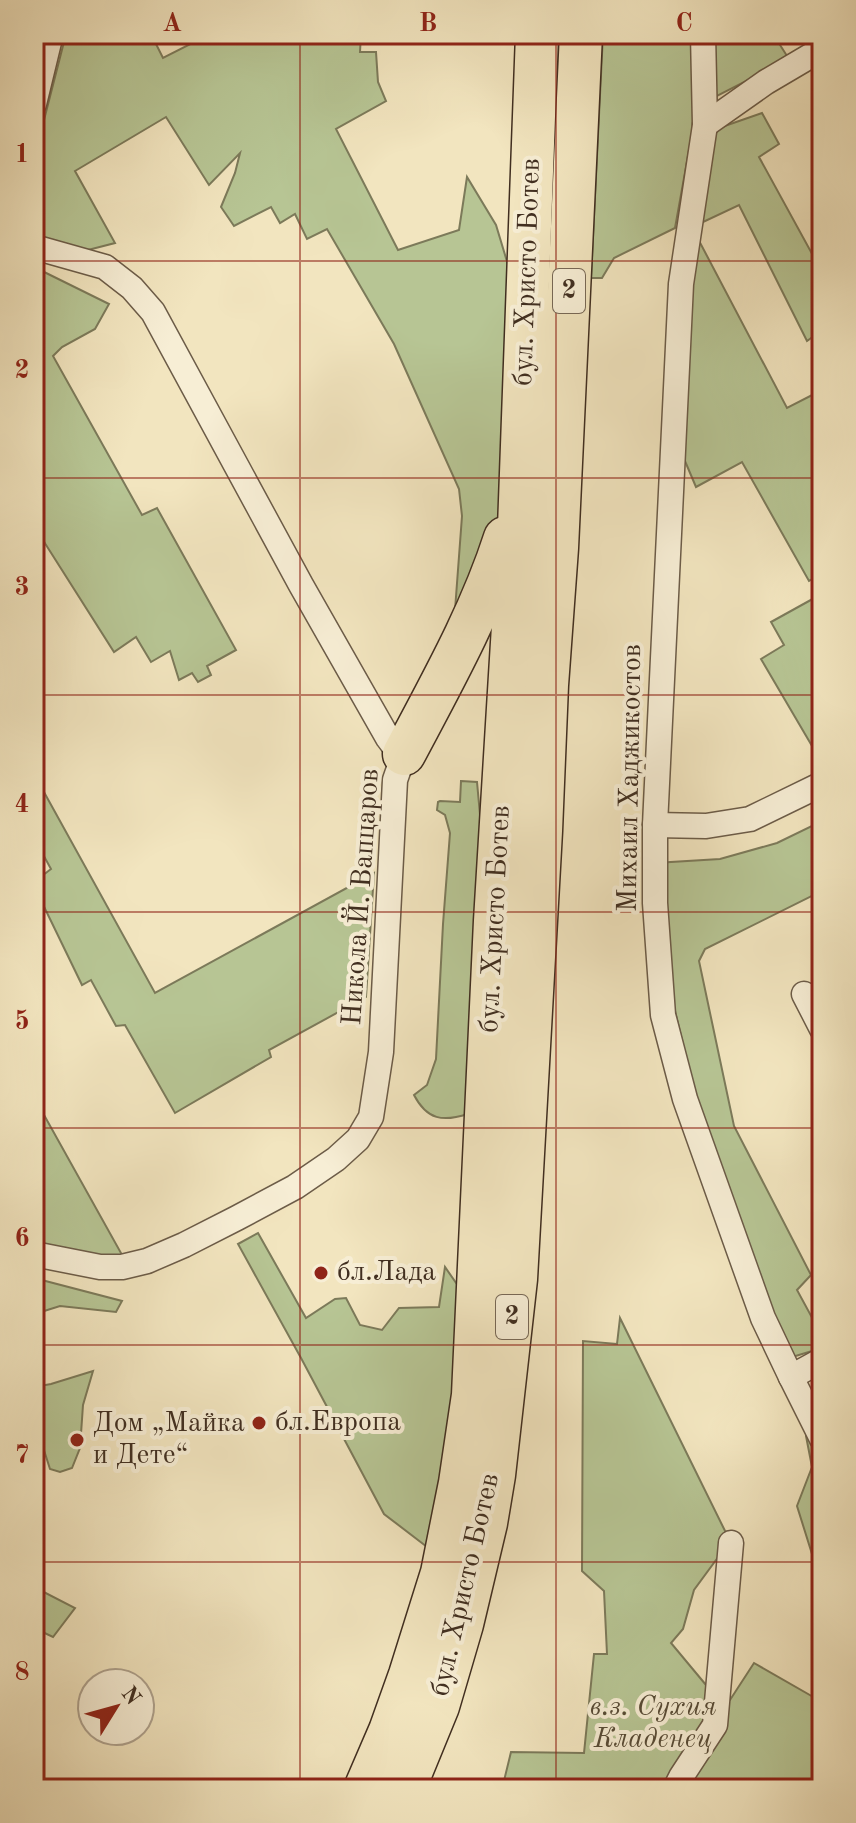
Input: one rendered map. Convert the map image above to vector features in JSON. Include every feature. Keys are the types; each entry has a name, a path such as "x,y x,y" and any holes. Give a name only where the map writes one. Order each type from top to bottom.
{"highway":[{"name":"бул. Христо Ботев","path":"365,1789 410,1675 442,1573 473,1395 510,673 501,580 504,542 520,485 537,34"},
{"name":"бул. Христо Ботев","path":"404,1789 438,1706 462,1624 486,1523 516,1279 546,692 557,548 581,34"},
{"path":"404,754 463,641 501,580 542,561 557,548"},
{"path":"501,580 526,570 543,587 552,619"},
{"path":"463,641 484,639 494,643 502,650 510,673"}],"street":[{"path":"35,90 51,34"},
{"name":"Михаил Хаджикостов","path":"703,34 705,125 681,284 655,825 655,903 663,1015 685,1099 763,1318 822,1439"},
{"path":"705,125 766,82 822,49"},
{"name":"Никола Й. Вапцаров","path":"34,247 105,267 132,288 153,312 380,724 392,744 404,754 395,780 381,1052 371,1117 358,1139 336,1159 295,1187 147,1261 122,1267 100,1267 34,1254"},
{"path":"655,825 706,826 750,819 822,784"},
{"path":"804,994 822,1029"},
{"path":"791,1377 822,1360"},
{"path":"675,1789 715,1725 731,1543"}],"green space":[{"path":"66,34 151,34 163,58 210,34 361,34 360,52 376,52 378,82 386,101 336,129 398,250 459,230 467,177 496,225 515,288 506,487 492,558 453,637 462,516 459,489 394,344 327,229 307,239 295,214 280,223 271,207 234,226 221,207 240,153 209,185 166,117 75,171 115,243 88,250 34,238 34,159"},
{"path":"603,34 694,34 695,117 675,228 614,258 602,278 591,278"},
{"path":"713,34 773,34 789,59 715,97"},
{"path":"762,113 779,144 759,157 822,272 822,330 807,341 739,205 701,223 716,129"},
{"path":"696,235 787,408 822,390 822,574 809,581 742,462 696,487 682,454"},
{"path":"34,267 109,304 95,329 62,347 53,356 142,515 157,508 236,650 207,666 211,675 198,682 192,673 179,680 170,651 151,662 136,637 114,652 34,526"},
{"path":"818,596 822,604 822,763 761,659 784,645 771,622"},
{"path":"34,774 155,993 374,873 366,997 269,1050 271,1057 175,1113 125,1025 116,1026 91,980 82,985 34,886 34,882 51,869 34,838"},
{"path":"461,781 477,782 482,837 468,1114 443,1118 424,1110 414,1095 427,1085 436,1059 450,833 445,815 437,810 438,802 460,802"},
{"path":"822,821 822,891 705,949 699,961 734,1126 811,1275 797,1290 822,1336 822,1348 789,1358 709,1155 672,998 655,863 720,859 777,843"},
{"path":"34,1097 126,1262 34,1244"},
{"path":"258,1233 306,1318 335,1299 346,1298 360,1325 382,1330 399,1308 439,1307 445,1267 470,1303 431,1550 384,1514 238,1244"},
{"path":"34,1278 122,1301 116,1312 60,1306 41,1312 38,1306 34,1307"},
{"name":"в.з. Сухия Кладенец","path":"620,1318 730,1541 694,1590 683,1629 671,1643 716,1697 730,1700 754,1663 822,1702 822,1789 502,1789 511,1752 584,1753 594,1654 607,1654 604,1591 582,1571 583,1341 617,1344"},
{"path":"93,1371 83,1405 80,1448 72,1468 60,1472 50,1469 34,1419 34,1387"},
{"path":"822,1385 822,1586 797,1506 812,1467 806,1436 815,1389"},
{"path":"34,1587 75,1608 53,1637 34,1628"}],"place":[{"name":"бл.Лада","path":"321,1273"},
{"name":"бл.Европа","path":"259,1423"},
{"name":"Дом „Майка и Дете“","path":"77,1440"}]}
